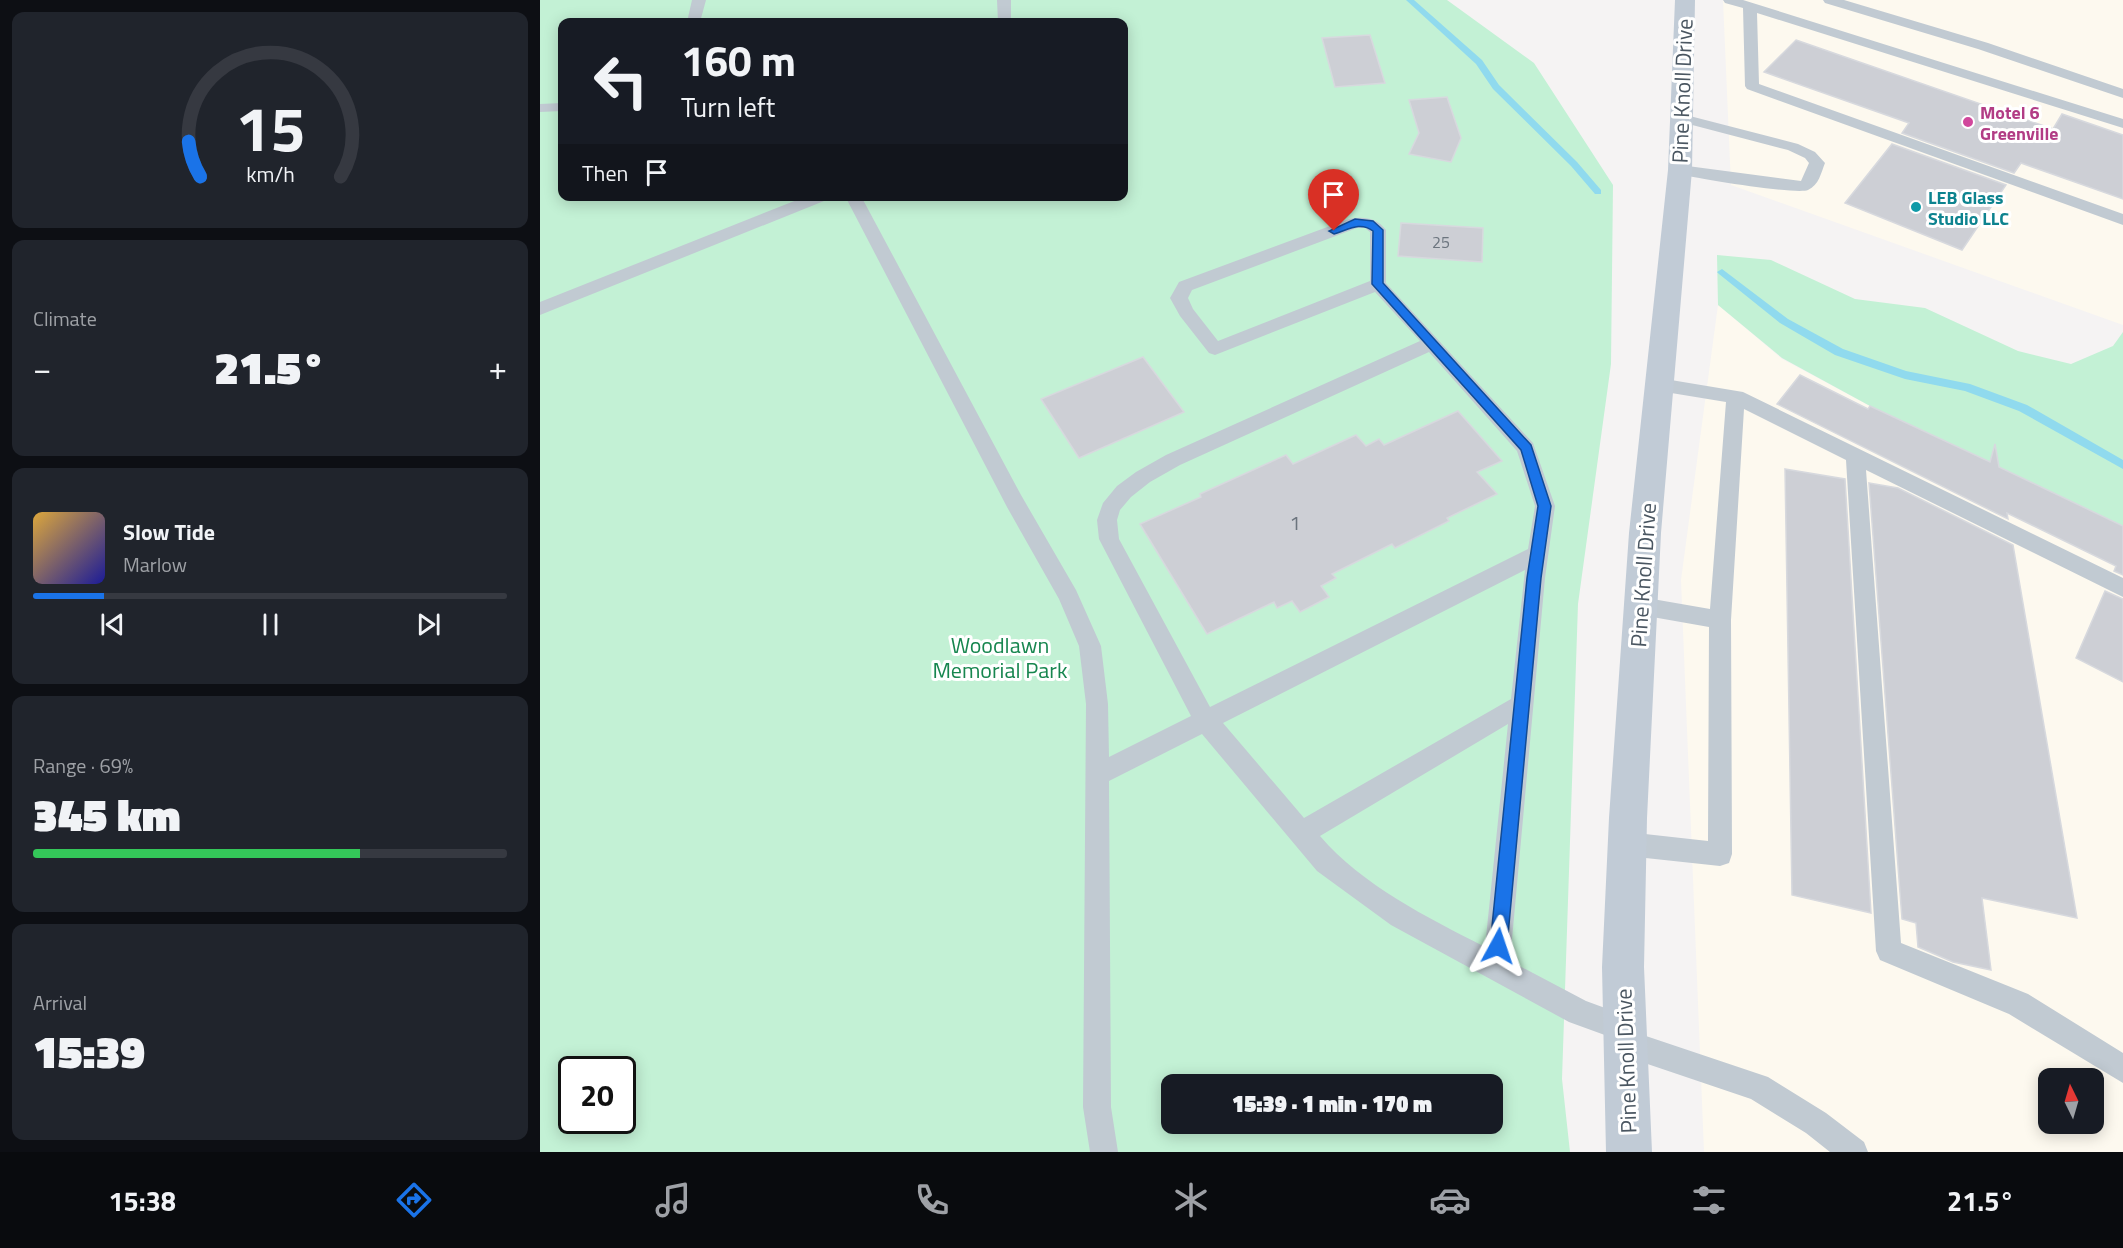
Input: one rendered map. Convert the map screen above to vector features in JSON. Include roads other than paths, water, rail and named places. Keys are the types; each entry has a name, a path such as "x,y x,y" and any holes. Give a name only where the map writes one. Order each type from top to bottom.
{"street":[{"name":"Pine Knoll Drive","path":"1629,1152 1623,967 1627,844 1641,606 1680,170 1685,0"}],"lane":[{"path":"695,18 699,0"},
{"path":"1004,0 1005,18"},
{"path":"1730,0 2123,124"},
{"path":"1830,0 1983,46 2123,94"},
{"path":"1750,7 1752,86 2123,220"},
{"path":"540,108 558,107"},
{"path":"1680,170 1804,186 1810,183 1817,163 1810,155 1793,147 1682,118"},
{"path":"540,309 810,201"},
{"path":"856,201 1014,501 1068,596 1090,645 1097,704 1096,1107 1104,1152"},
{"path":"1378,284 1215,348 1186,312 1179,298 1185,286 1355,222 1369,223 1378,230 1378,284 1527,448 1545,506 1537,554 1496,968"},
{"path":"1432,344 1173,460 1116,496 1107,518 1108,539 1206,722 1326,862 1400,916 1625,1036 1758,1087 1816,1123 1854,1152"},
{"path":"1659,385 1736,397 2123,588"},
{"path":"1627,844 1720,854 1720,620 1736,397"},
{"path":"1855,456 1889,951 2018,1004 2123,1069"},
{"path":"1097,775 1537,554"},
{"path":"1641,606 1720,620"},
{"path":"1301,833 1522,704"}],"waterway":[{"path":"1410,0 1479,62 1496,87 1574,164 1598,192"},
{"path":"1722,272 1784,321 1839,352 1905,375 1966,387 2023,408 2123,465"}],"place":[{"name":"Motel 6 Greenville","path":"1968,122"},
{"name":"LEB Glass Studio LLC","path":"1916,207"}],"park label":[{"name":"Woodlawn Memorial Park","path":"1000,658"}]}
